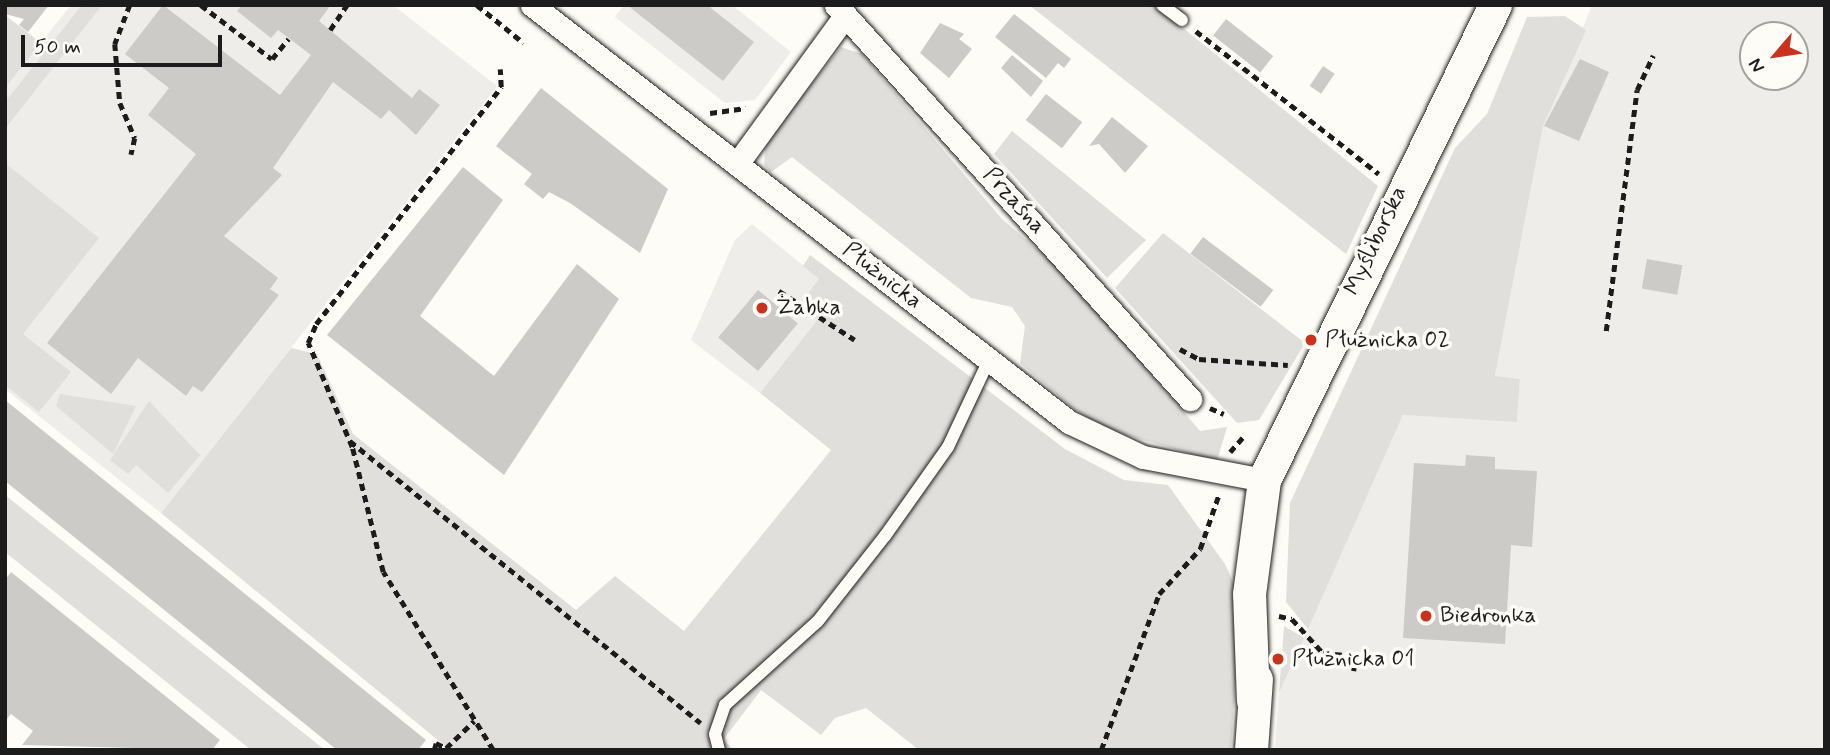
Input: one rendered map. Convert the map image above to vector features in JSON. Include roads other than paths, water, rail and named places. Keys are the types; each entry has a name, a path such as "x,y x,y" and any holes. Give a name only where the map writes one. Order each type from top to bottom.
{"street":[{"name":"Płużnicka","path":"532,5 989,360 1115,448 1264,480"},
{"path":"737,164 846,9"},
{"name":"Przaśna","path":"846,9 1190,398"},
{"name":"Myśliborska","path":"1251,750 1267,595 1264,480 1487,10"}],"lane":[{"path":"1162,5 1182,20"},
{"path":"719,750 715,734 725,705 747,679 818,621 885,536 948,447 989,360"}],"place":[{"name":"Żabka","path":"762,308"},
{"name":"Płużnicka 02","path":"1311,340"},
{"name":"Biedronka","path":"1426,616"},
{"name":"Płużnicka 01","path":"1278,659"}]}
